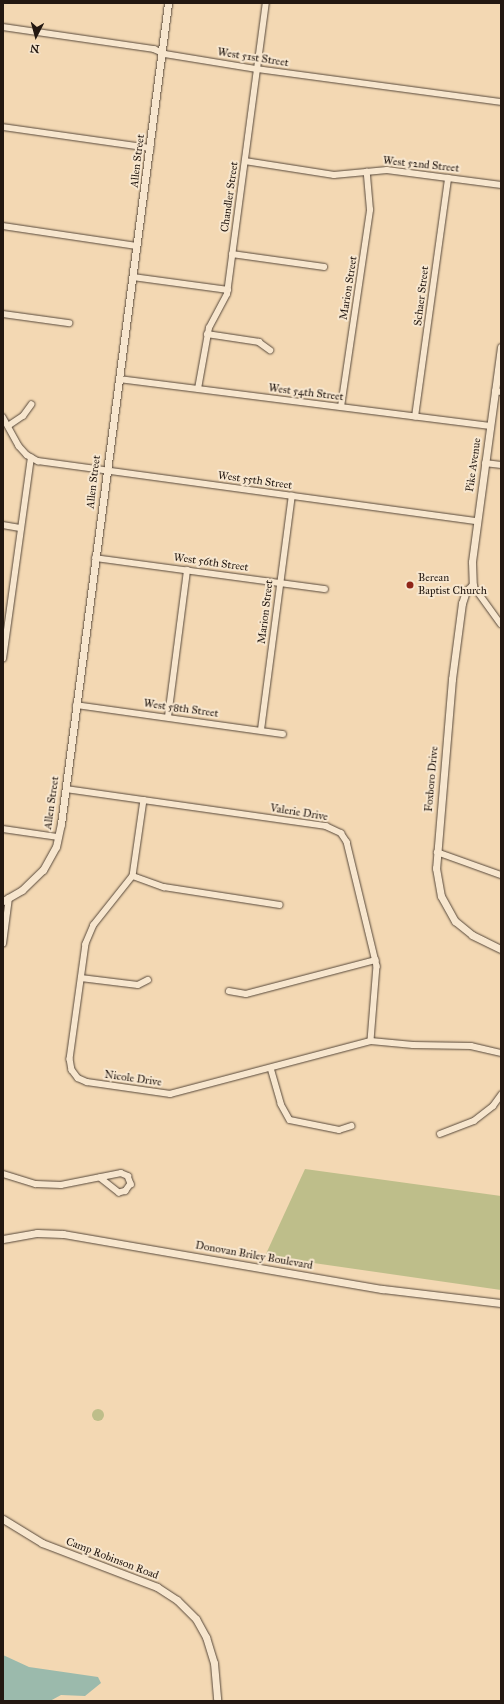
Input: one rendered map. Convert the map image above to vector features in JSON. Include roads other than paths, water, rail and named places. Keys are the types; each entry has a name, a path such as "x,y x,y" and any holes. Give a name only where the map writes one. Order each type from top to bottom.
{"street":[{"name":"Allen Street","path":"3,944 6,900 25,888 43,870 53,854 58,837 66,789 106,471 168,3"},
{"name":"Chandler Street","path":"198,389 207,334 228,290 266,3"},
{"name":"West 51st Street","path":"3,27 162,52 257,69 501,102"},
{"path":"3,127 150,148"},
{"name":"West 52nd Street","path":"245,161 334,175 387,170 501,185"},
{"name":"Marion Street","path":"341,407 370,210 367,172"},
{"name":"Schaer Street","path":"415,417 448,178"},
{"path":"3,226 137,246"},
{"path":"232,254 324,267"},
{"path":"132,276 228,290"},
{"path":"3,314 69,323"},
{"path":"207,334 259,342 270,350"},
{"name":"Pike Avenue","path":"473,585 472,562 490,426 498,392 501,347"},
{"name":"West 54th Street","path":"119,379 490,426"},
{"path":"8,426 23,416 31,405"},
{"path":"3,417 18,446 31,458 20,528 3,659"},
{"name":"West 55th Street","path":"31,458 54,464 477,521"},
{"path":"485,463 501,465"},
{"name":"Marion Street","path":"261,730 292,496"},
{"path":"3,525 20,528"},
{"name":"West 56th Street","path":"95,558 325,589"},
{"path":"168,717 187,570"},
{"path":"473,585 501,624"},
{"name":"Foxboro Drive","path":"473,585 464,597 458,627 437,852 438,886 451,915 472,935 501,949"},
{"path":"496,616 501,612"},
{"name":"West 58th Street","path":"76,704 283,734"},
{"name":"Valerie Drive","path":"66,789 337,830 347,842 376,960 371,1041"},
{"path":"144,800 134,876 164,887 280,905"},
{"path":"3,829 58,837"},
{"path":"437,852 501,875"},
{"name":"Nicole Drive","path":"134,876 94,925 86,944 70,1059 74,1074 82,1080 148,1093 170,1094 371,1041 413,1045 471,1046 501,1053"},
{"path":"229,991 246,994 376,960"},
{"path":"81,978 138,986 148,980"},
{"path":"271,1068 281,1104 290,1120 339,1130 351,1126"},
{"path":"440,1134 474,1121 493,1106 501,1095"},
{"path":"3,1174 49,1185 72,1185 100,1178 121,1173 128,1176 131,1184 126,1191 119,1193 100,1178"},
{"name":"Donovan Briley Boulevard","path":"3,1239 37,1233 63,1234 382,1289 501,1303"},
{"name":"Camp Robinson Road","path":"3,1519 42,1543 157,1587 177,1600 196,1619 206,1637 214,1663 217,1701"}],"place":[{"name":"Berean Baptist Church","path":"410,585"}]}
